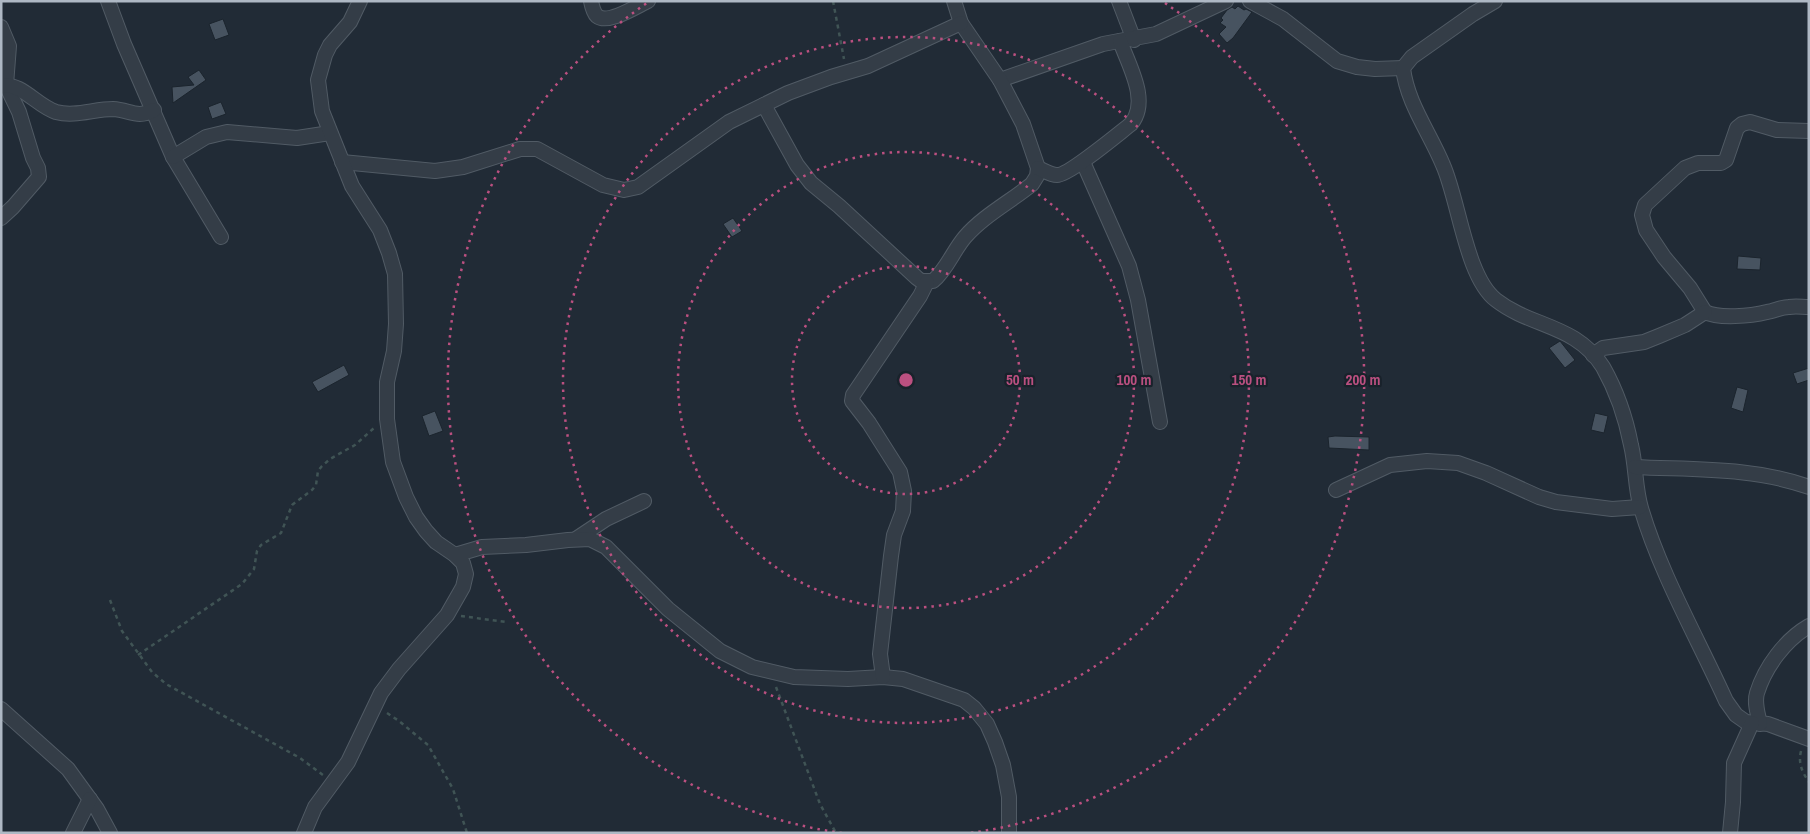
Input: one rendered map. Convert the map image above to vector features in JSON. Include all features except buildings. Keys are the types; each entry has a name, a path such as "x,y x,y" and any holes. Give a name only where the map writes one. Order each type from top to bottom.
{"street":[{"path":"108,1 124,44 173,157 221,237"},
{"path":"304,833 316,807 348,762 375,705 389,681 447,615 463,587 466,574 463,563 456,555 436,542 416,517 406,497 393,462 387,419 388,382 394,351 396,324 395,274 380,230 352,186 322,111 318,80 325,55 330,45 350,22 360,1"},
{"path":"591,1 596,14 606,19 648,1"},
{"path":"764,105 797,165 811,183 917,278 921,281 933,281 939,276 964,238 976,226 1032,184 1037,176 1038,168 1023,124 1000,80 961,23 954,1"},
{"path":"1038,168 1056,175 1066,172 1083,162 1131,124 1137,117 1140,103 1119,1"},
{"path":"1250,1 1283,19 1337,61 1357,67 1375,69 1403,68"},
{"path":"1495,1 1473,14 1412,57 1403,68 1404,78 1421,122 1444,165 1458,208 1470,256 1483,284 1495,299 1515,313 1568,333 1588,349 1602,366 1618,400 1631,444 1640,507 1669,580 1726,701 1736,715 1746,722 1776,727 1808,738"},
{"path":"1000,80 1103,44 1156,34 1222,2"},
{"path":"342,162 435,171 463,168 513,151 529,148 537,149 603,185 624,190 638,187 730,122 812,84 868,66 961,23"},
{"path":"1,27 9,46 4,85 19,112 33,158 38,168 39,177 1,218"},
{"path":"4,85 16,88 57,112 93,112 115,109 142,115 154,110"},
{"path":"1809,131 1777,130 1750,122 1742,124 1737,128 1726,160 1721,163 1698,163 1685,168 1645,205 1642,215 1646,230 1690,288 1705,312 1722,316 1764,313 1789,307 1809,307"},
{"path":"173,157 206,137 227,132 297,138 330,133"},
{"path":"1083,162 1129,266 1138,300 1160,422"},
{"path":"883,677 880,654 891,556 894,535 903,510 904,491 900,472 852,400 853,394 920,296 927,282"},
{"path":"1593,354 1603,348 1644,342 1685,325 1705,312"},
{"path":"1336,490 1390,465 1427,461 1458,464 1486,473 1539,497 1556,502 1612,509 1640,507"},
{"path":"1634,467 1732,471 1788,480 1809,487"},
{"path":"576,539 606,519 644,501"},
{"path":"456,555 482,547 590,539 606,547 668,609 720,651 752,667 794,677 848,680 883,677 903,679 964,700 974,708 987,724 1003,765 1009,797 1009,833"},
{"path":"1730,833 1734,763 1756,723 1756,698 1765,674 1782,649 1798,632 1809,626"},
{"path":"1,710 68,769 90,799 110,833"},
{"path":"73,833 90,799"}],"path":[{"path":"833,1 837,31 847,73"},
{"path":"138,655 242,584 254,569 257,550 281,533 292,505 316,485 318,471 322,466 330,459 355,445 387,419"},
{"path":"110,600 122,631 152,672 166,684 300,758 332,782"},
{"path":"447,615 506,622"},
{"path":"770,672 820,804 836,833"},
{"path":"375,705 400,721 428,745 453,789 467,833"},
{"path":"1808,738 1803,745 1799,761 1804,776 1809,782"}]}
